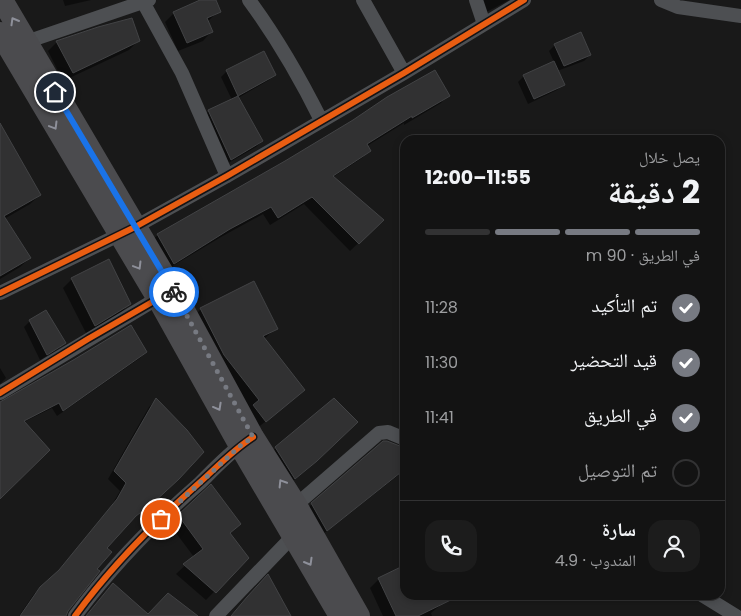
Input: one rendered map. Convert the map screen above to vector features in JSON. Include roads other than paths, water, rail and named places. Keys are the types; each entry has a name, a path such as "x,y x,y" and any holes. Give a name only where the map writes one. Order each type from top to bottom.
{"main road":[{"path":"2,0 127,230"},
{"path":"1,37 127,230 165,294 247,441 294,535 354,616"},
{"path":"247,441 296,505 354,616"}],"street":[{"path":"249,0 299,76 322,120"},
{"path":"362,0 404,73"},
{"path":"476,0 484,24"},
{"path":"1,291 127,230 227,176 404,73 524,0"},
{"path":"661,0 678,7 741,16"},
{"path":"26,42 146,1 182,73 227,176"},
{"path":"0,393 165,294"},
{"path":"296,505 379,433 388,432 400,437"},
{"path":"74,616 91,593 137,542 247,441"},
{"path":"216,616 294,535"},
{"path":"710,600 736,616"}]}
